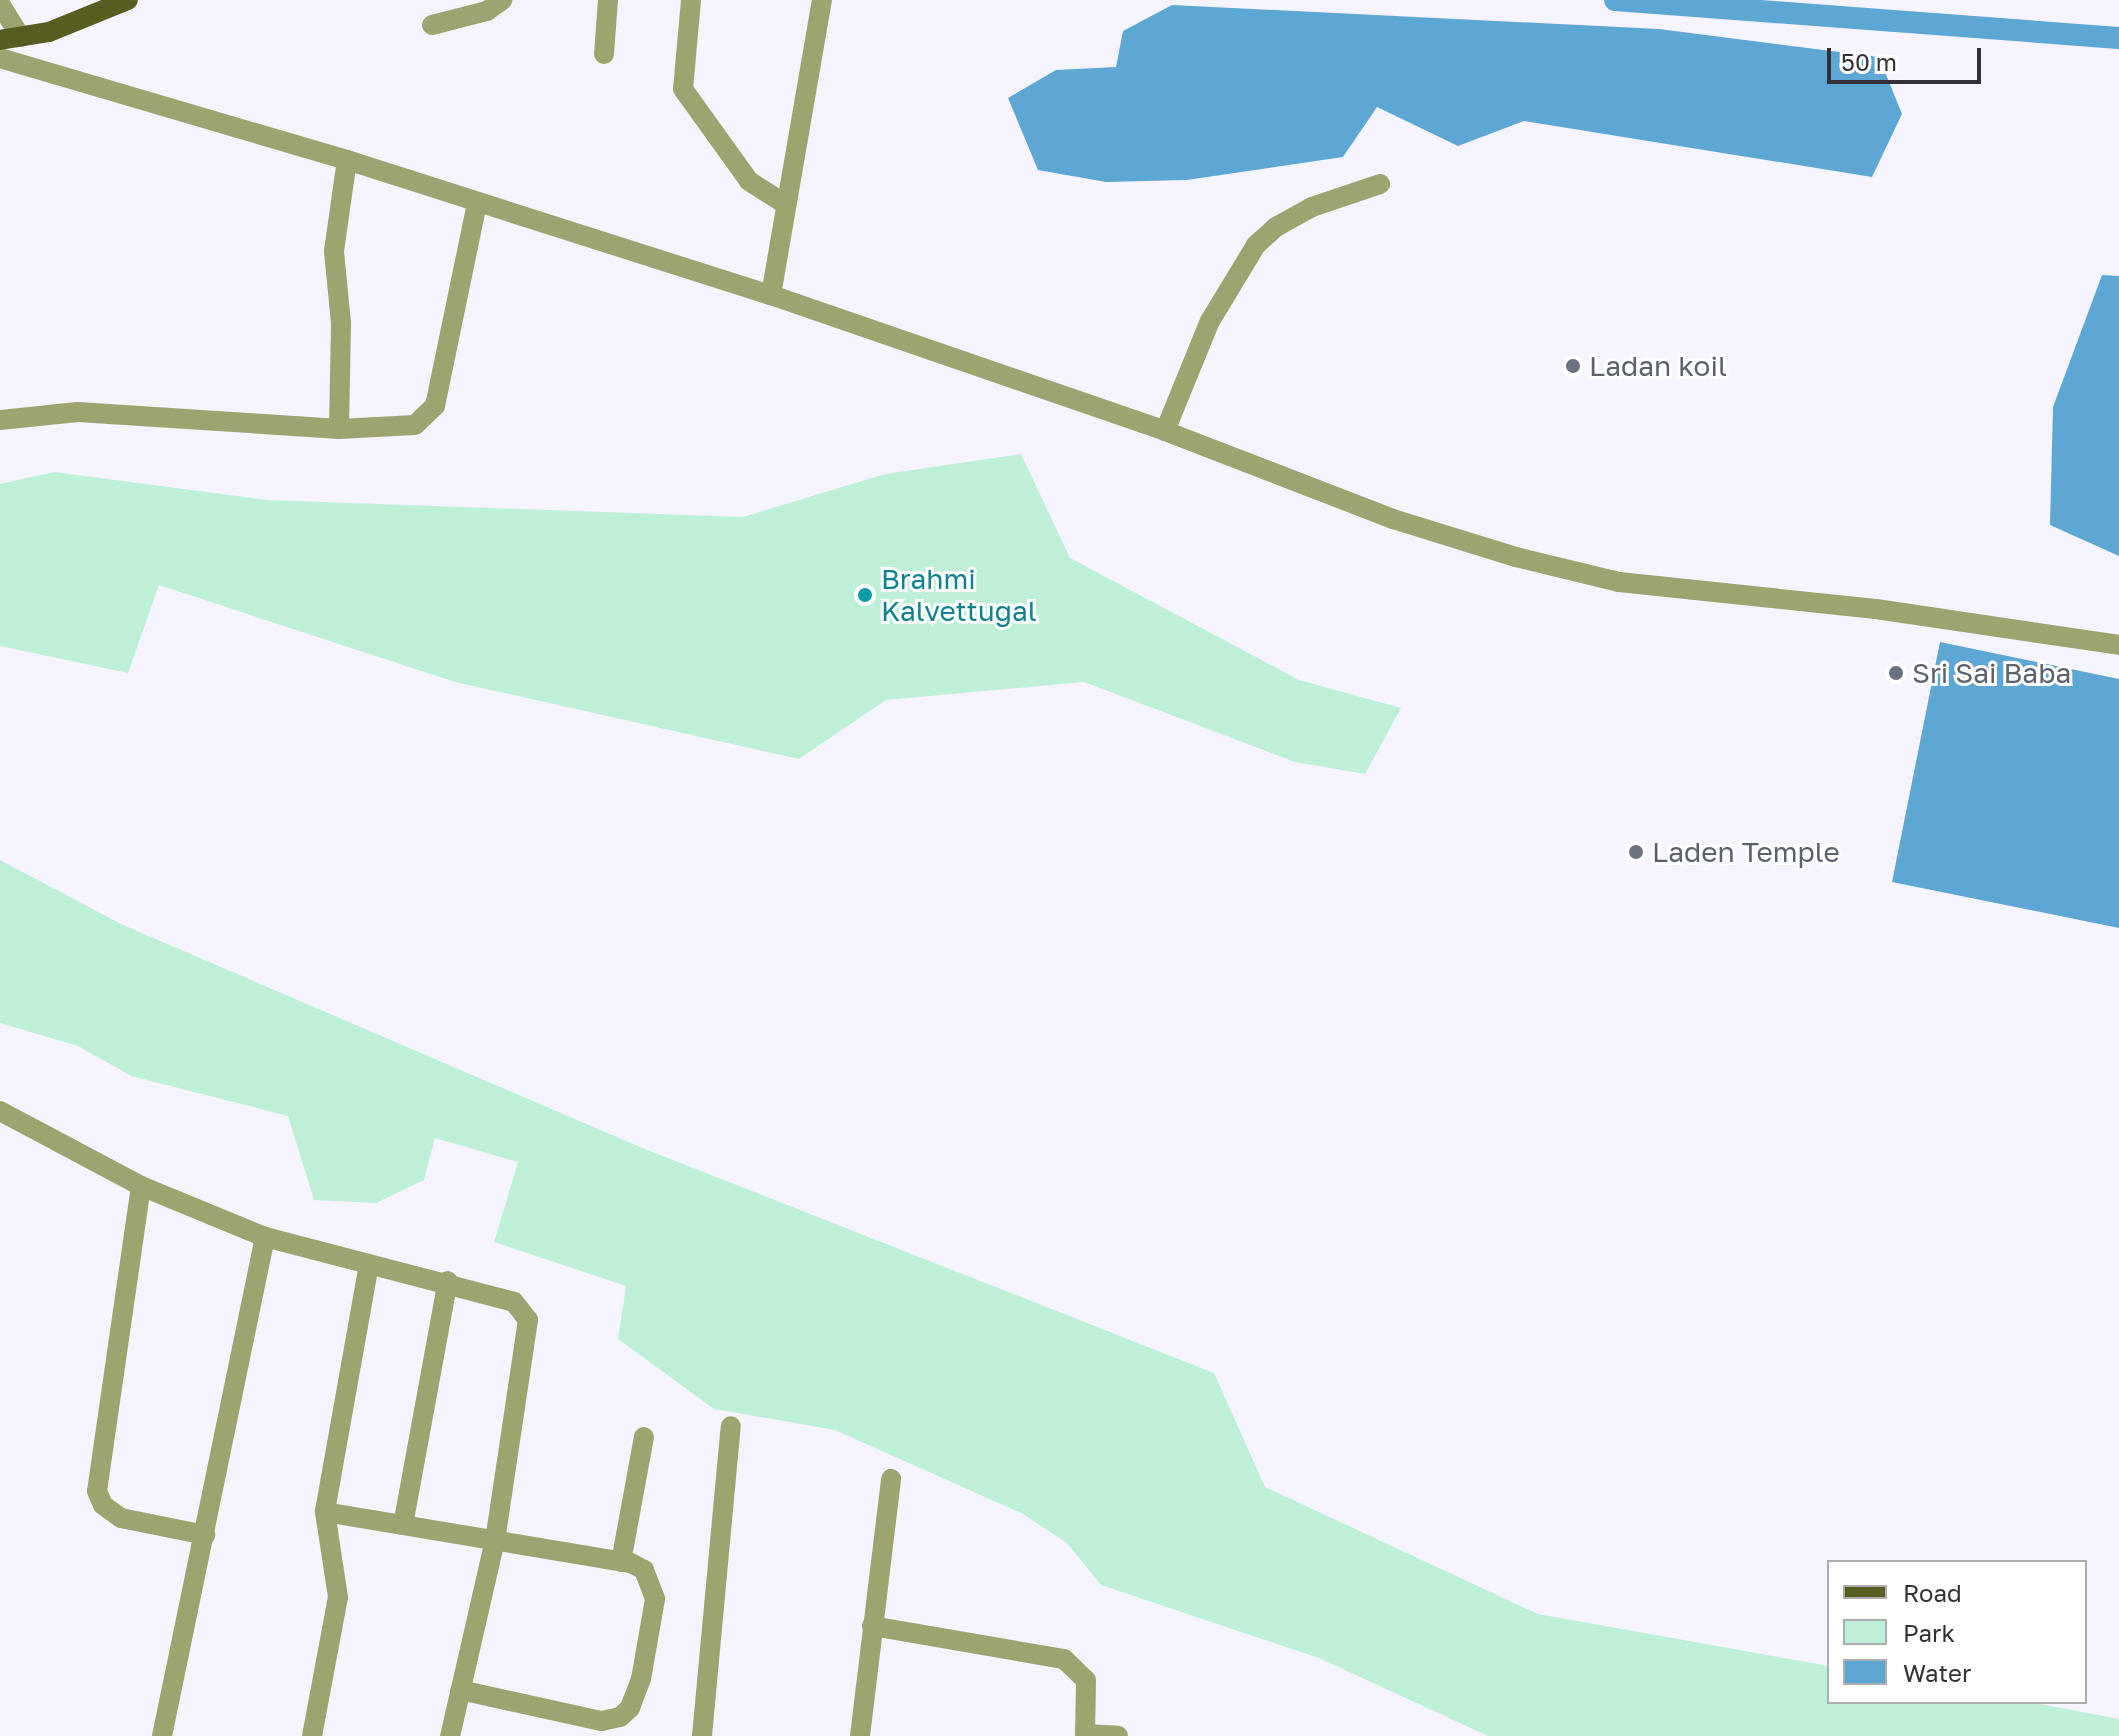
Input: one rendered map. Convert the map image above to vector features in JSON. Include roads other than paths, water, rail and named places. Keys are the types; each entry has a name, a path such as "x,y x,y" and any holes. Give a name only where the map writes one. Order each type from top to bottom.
{"main road":[{"path":"0,40 85,21 128,0"}],"street":[{"path":"432,25 487,11 502,0"},
{"path":"604,54 608,0"},
{"path":"691,0 681,69 691,107 749,181 785,204"},
{"path":"771,295 822,0"},
{"path":"0,4 21,37"},
{"path":"0,58 347,160 771,295 1165,431 1393,519 1619,582 1876,609 2119,645"},
{"path":"339,429 341,323 334,251 347,160"},
{"path":"1165,431 1210,321 1256,245 1276,227 1312,207 1380,184"},
{"path":"0,420 78,412 339,429 400,429 427,417 435,406 477,203"},
{"path":"0,1111 141,1186 265,1237 448,1281 514,1302 528,1320 495,1540 450,1736"},
{"path":"141,1186 97,1491 103,1505 121,1518 205,1535"},
{"path":"162,1736 265,1237"},
{"path":"312,1736 338,1597 325,1512 327,1477 369,1264"},
{"path":"403,1525 448,1281"},
{"path":"702,1736 731,1426"},
{"path":"621,1562 644,1437"},
{"path":"860,1736 891,1479"},
{"path":"325,1512 621,1562 644,1570 655,1599 641,1679 630,1708 620,1717 601,1721 460,1690"},
{"path":"872,1626 1064,1659 1086,1680 1085,1735 1118,1736"}],"water":[{"path":"1172,5 1659,29 1879,57 1902,114 1872,177 1524,121 1458,146 1377,107 1343,157 1187,180 1106,182 1038,170 1008,98 1056,70 1116,67 1123,31"},
{"path":"2102,275 2119,276 2119,556 2050,525 2053,407"},
{"path":"1940,642 2119,679 2119,928 1892,882"}],"waterway":[{"path":"1615,0 2119,38"}],"place":[{"name":"Ladan koil","path":"1573,366"},
{"name":"Brahmi Kalvettugal","path":"865,595"},
{"name":"Sri Sai Baba","path":"1896,673"},
{"name":"Laden Temple","path":"1636,852"}]}
